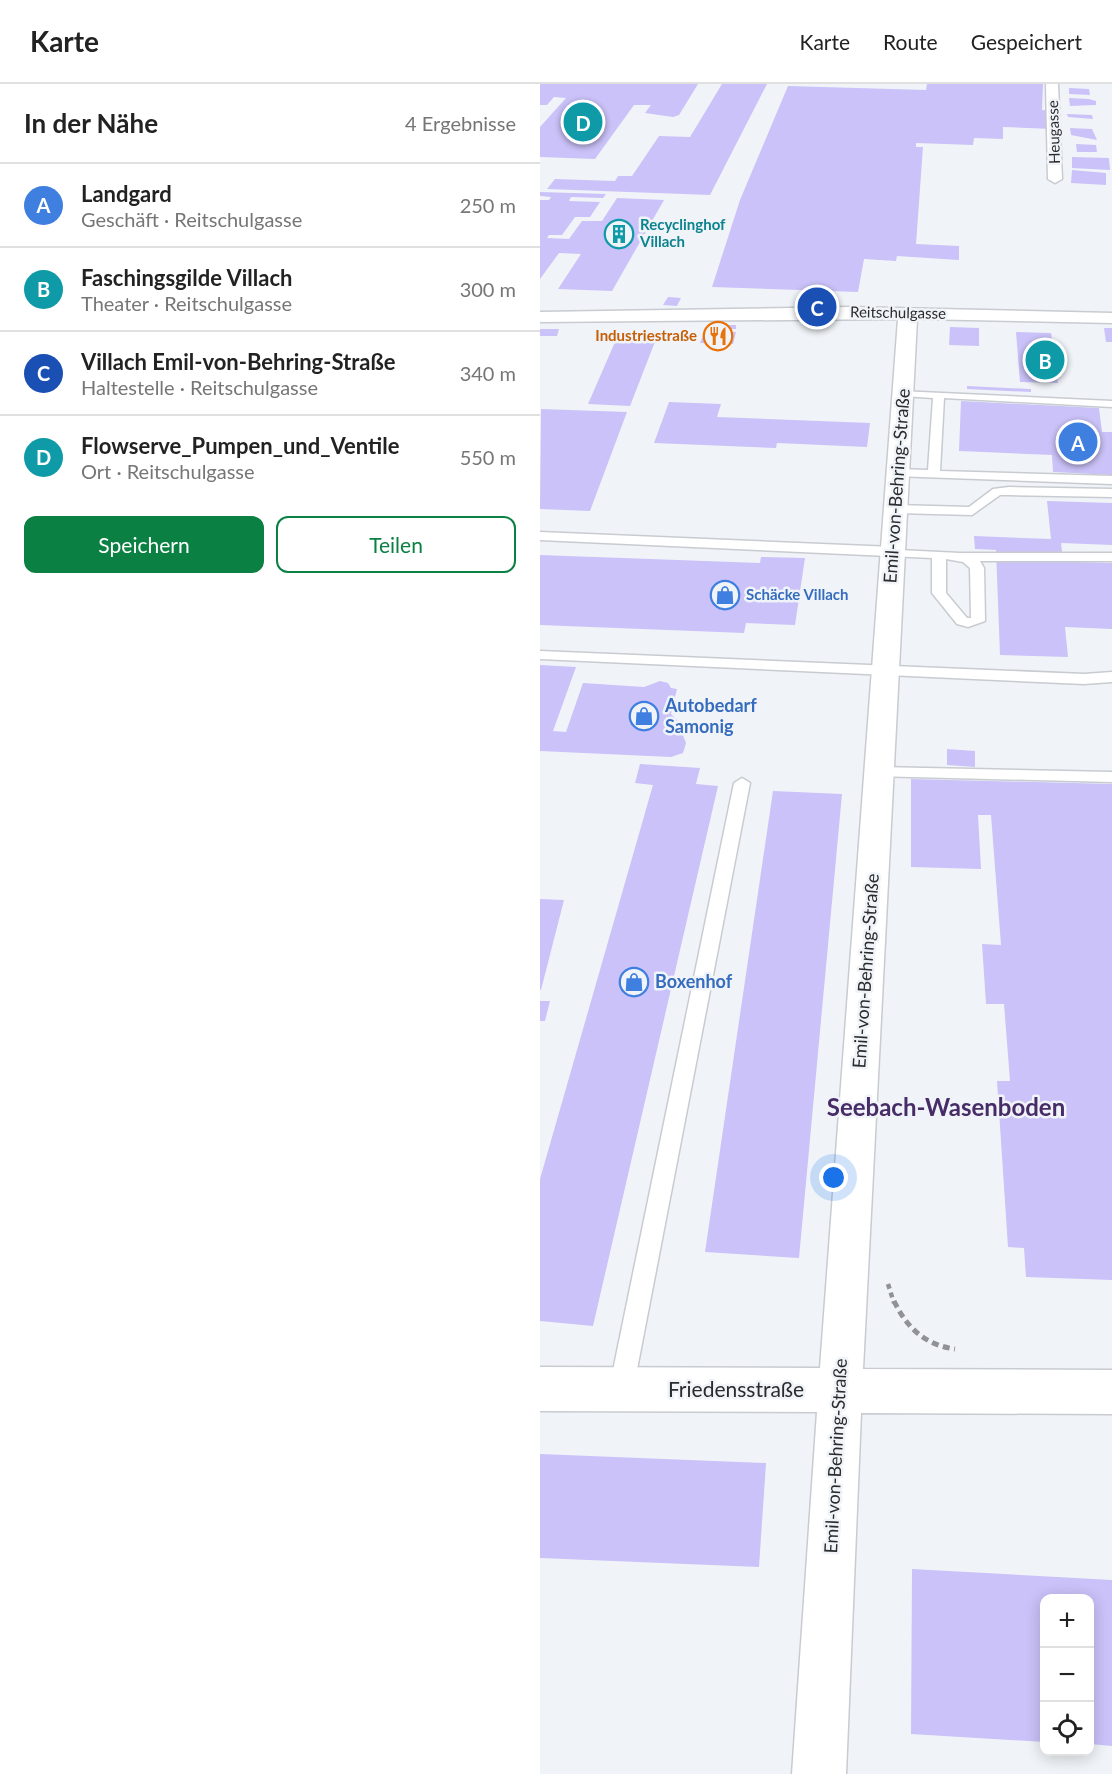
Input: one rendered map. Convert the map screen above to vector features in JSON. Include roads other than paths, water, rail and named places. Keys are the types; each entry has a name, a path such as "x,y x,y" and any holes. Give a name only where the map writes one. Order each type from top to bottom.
{"street":[{"name":"Heugasse","path":"1053,84 1055,179"},
{"name":"Reitschulgasse","path":"540,317 908,312 1112,318"},
{"name":"Emil-von-Behring-Straße","path":"819,1774 840,1391 908,312"},
{"name":"Friedensstraße","path":"540,1389 1112,1392"}],"lane":[{"path":"903,393 1112,404"},
{"path":"934,474 939,394"},
{"path":"898,473 1112,480"},
{"path":"896,509 972,511 997,492 1009,491 1112,493"},
{"path":"540,536 960,557 1112,557"},
{"path":"939,556 941,599 963,621 975,623 978,621 977,568 969,558 960,557"},
{"path":"540,655 886,672 1084,679 1112,677"},
{"path":"879,772 1112,777"},
{"path":"621,1389 742,783"}],"place":[{"name":"Flowserve_Pumpen_und_Ventile","path":"583,122"},
{"name":"Recyclinghof Villach","path":"619,234"},
{"name":"Villach Emil-von-Behring-Straße","path":"817,307"},
{"name":"Industriestraße","path":"718,336"},
{"name":"Faschingsgilde Villach","path":"1045,360"},
{"name":"Landgard","path":"1078,442"},
{"name":"Schäcke Villach","path":"725,595"},
{"name":"Autobedarf Samonig","path":"644,716"},
{"name":"Boxenhof","path":"634,982"}],"district":[{"name":"Seebach-Wasenboden","path":"946,1108"}]}
